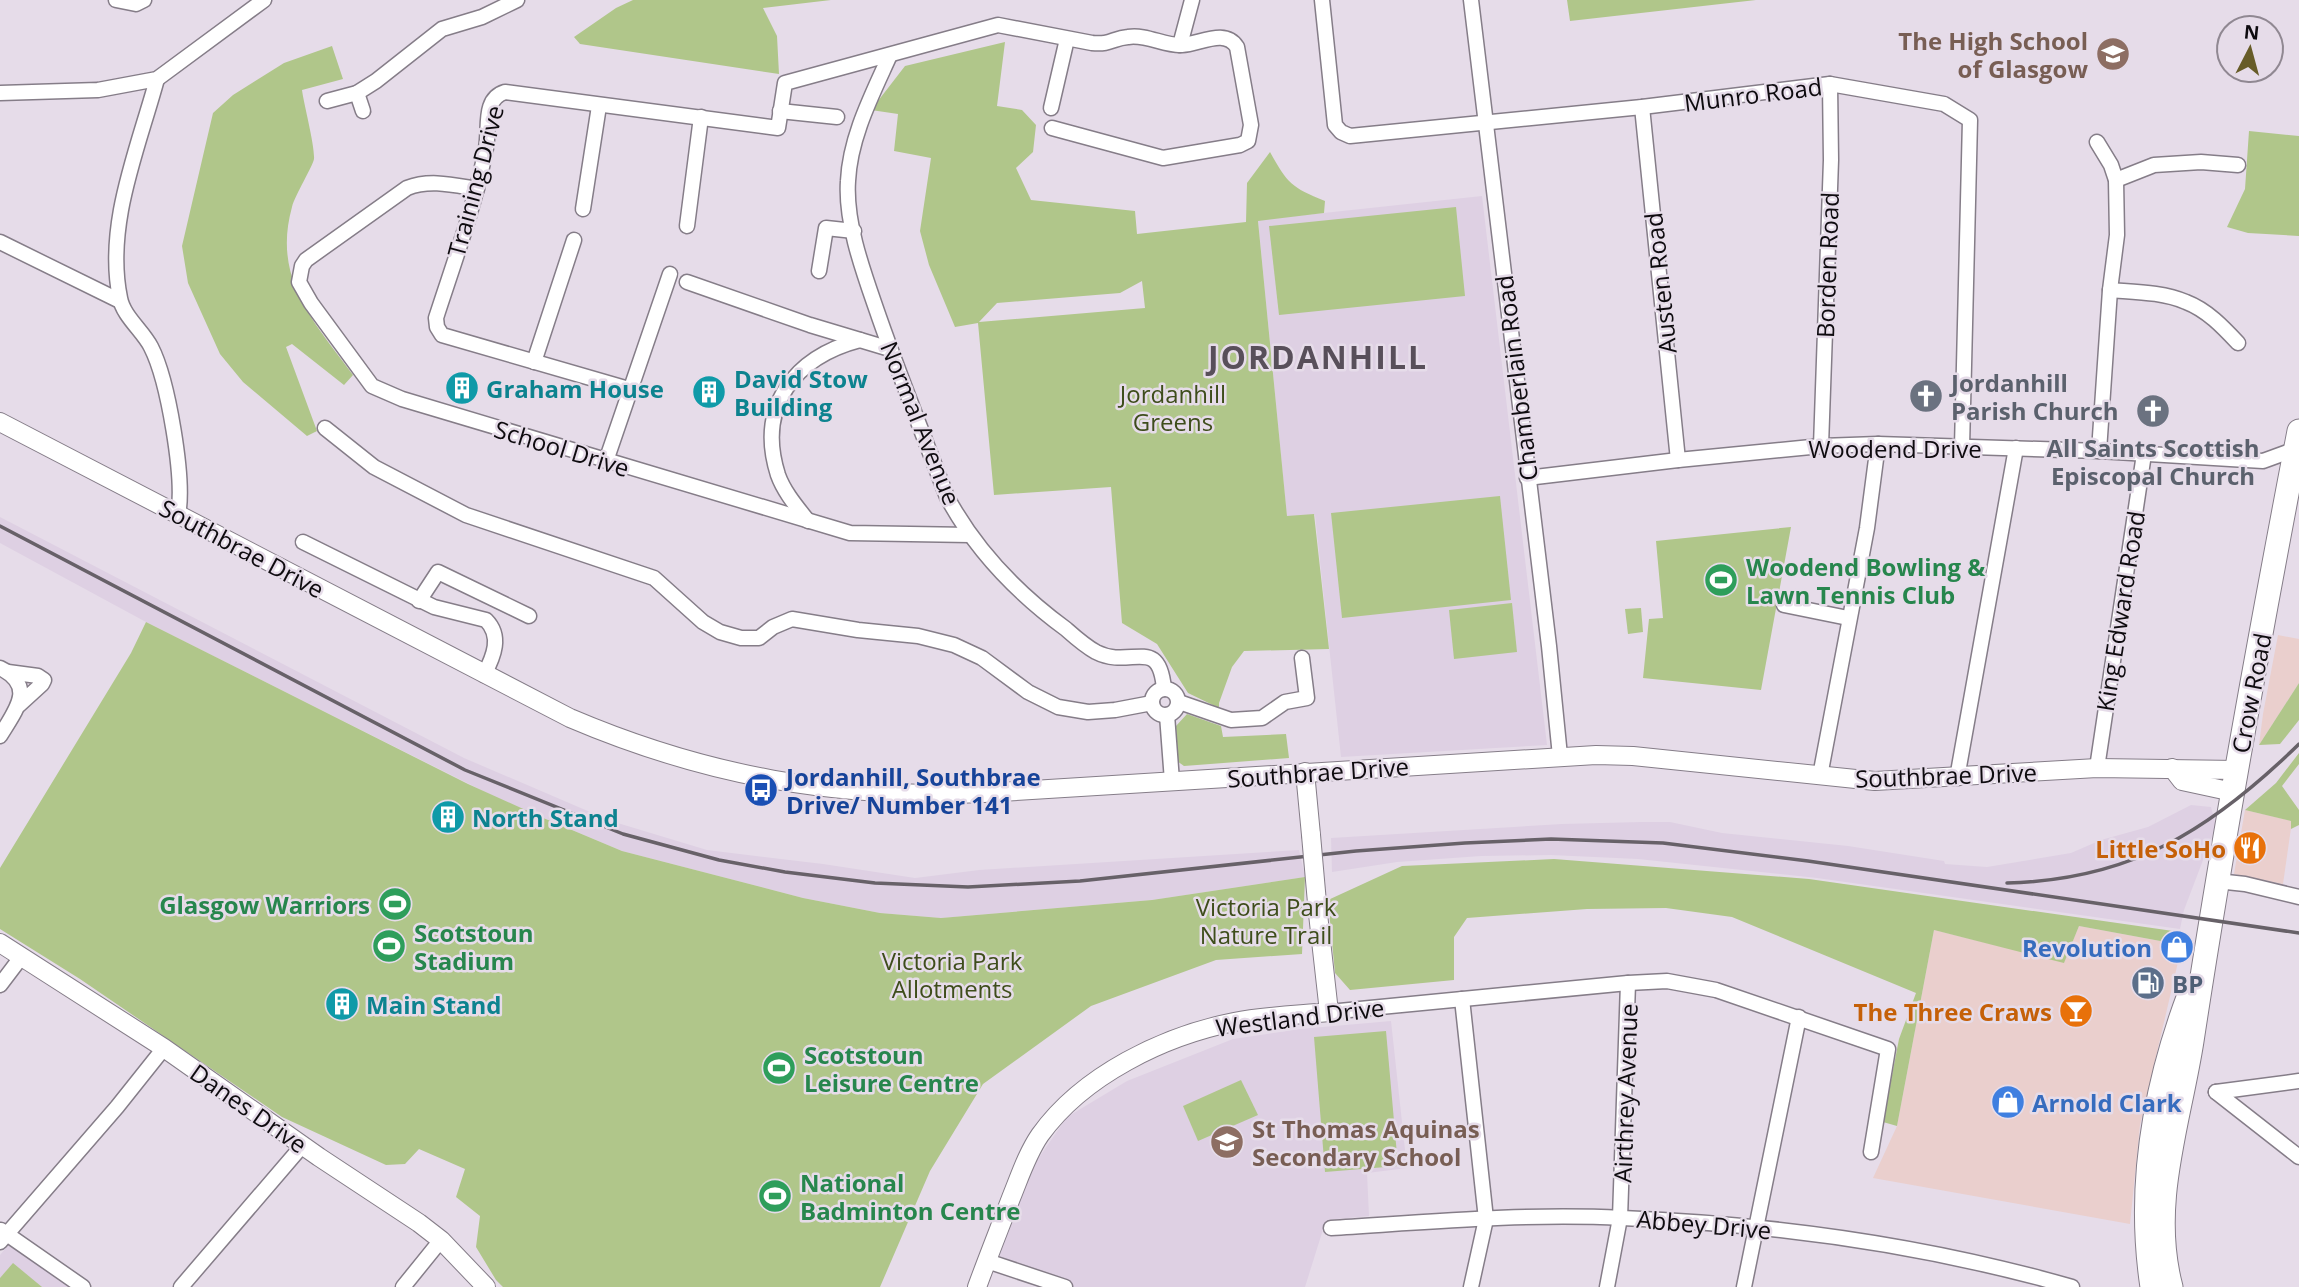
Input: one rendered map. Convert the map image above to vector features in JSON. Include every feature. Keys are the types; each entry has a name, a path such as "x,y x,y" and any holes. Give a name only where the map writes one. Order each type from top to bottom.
{"main road":[{"name":"Crow Road","path":"2171,1287 2162,1239 2166,1172 2191,1045 2236,772 2297,440"},
{"name":"Crow Road","path":"2151,1287 2145,1215 2151,1141 2173,1036 2204,955"}],"street":[{"path":"116,0 135,4 144,0"},
{"path":"1,90 98,90 157,79 264,0"},
{"path":"327,101 356,93 376,82 442,29 482,17 517,0"},
{"path":"1180,46 1192,0"},
{"name":"Munro Road","path":"1322,0 1335,125 1350,136 1642,107 1830,84 1944,104 1970,120 1962,447"},
{"name":"Chamberlain Road","path":"1471,0 1560,756"},
{"path":"837,117 780,111 785,83 998,24 1092,43 1107,44 1127,37 1140,37 1180,46 1222,37 1234,42 1237,47 1251,125 1248,141 1240,145 1163,158 1052,128"},
{"path":"1051,108 1067,39"},
{"name":"Normal Avenue","path":"890,55 858,130 848,180 854,231 863,270 890,349 947,497 989,560 1035,606 1094,651 1109,658 1143,656 1155,660 1162,669 1164,689"},
{"path":"157,79 123,200 114,251 120,301 152,348 168,397 177,457 180,506 178,515"},
{"name":"Borden Road","path":"1821,446 1831,160 1830,84"},
{"path":"356,93 363,111"},
{"name":"Training Drive","path":"632,390 442,334 437,327 436,318 477,189 486,144 490,102 496,95 505,93 778,128 780,111"},
{"path":"583,209 599,106"},
{"name":"Austen Road","path":"1642,107 1678,460"},
{"path":"687,226 701,117"},
{"path":"2097,142 2111,165 2116,180 2118,235 2110,290 2099,451"},
{"path":"2116,180 2154,165 2201,162 2238,165"},
{"name":"School Drive","path":"477,189 432,183 420,183 407,188 306,260 302,266 299,282 311,303 372,386 402,399 850,533 970,535"},
{"path":"820,271 827,229 854,231"},
{"path":"534,362 574,240"},
{"path":"0,242 120,301"},
{"path":"606,461 670,274"},
{"path":"687,282 810,325 890,349"},
{"path":"2110,290 2155,294 2187,302 2213,318 2238,343"},
{"path":"808,521 791,500 779,477 774,455 774,432 779,402 797,375 815,358 838,346 860,340"},
{"name":"Southbrae Drive","path":"0,422 570,718 657,751 711,767 813,788 892,794 950,794 1560,756 1633,756 1875,782 2096,768 2180,769 2197,758 2236,772"},
{"path":"325,428 374,467 466,515 654,578 703,622 720,632 741,638 759,638 773,627 792,619 918,636 954,645 982,658 1028,692 1058,707 1088,712 1152,703"},
{"name":"Woodend Drive","path":"2263,461 2297,440"},
{"path":"1819,776 1867,528 1878,444"},
{"name":"Woodend Drive","path":"1527,478 1821,446 1878,444 2099,451 2263,461 2275,466 2290,478"},
{"path":"1957,778 2016,448"},
{"name":"King Edward Road","path":"2096,768 2144,454"},
{"name":"Southbrae Drive","path":"303,542 419,601 485,620 492,626 496,645 484,675"},
{"path":"419,601 438,572 529,616"},
{"path":"1784,605 1848,618"},
{"path":"1179,702 1231,720 1262,718 1285,702 1307,698 1302,658"},
{"path":"3,670 15,677 20,686 19,705"},
{"path":"0,736 19,705 43,684 44,680 38,676 3,670"},
{"path":"1164,689 1176,694 1179,702 1174,712 1167,715 1156,710 1152,703 1154,695 1164,689"},
{"path":"1167,715 1172,781"},
{"path":"2180,769 2182,781 2236,772"},
{"path":"1305,772 1329,1012"},
{"path":"2217,881 2245,884 2299,897"},
{"name":"Danes Drive","path":"0,943 164,1048 302,1146 419,1223 441,1240 486,1287"},
{"path":"0,985 22,956"},
{"name":"Westland Drive","path":"977,1287 1027,1157 1041,1134 1076,1096 1116,1068 1155,1047 1199,1030 1236,1022 1628,983 1667,981 1716,990 1888,1049 1871,1152"},
{"name":"Airthrey Avenue","path":"1607,1287 1620,1218 1628,983"},
{"path":"1462,999 1486,1219 1471,1287"},
{"path":"1744,1287 1799,1017"},
{"path":"83,1287 2,1235 117,1107 164,1048"},
{"path":"2299,1081 2216,1092 2299,1157"},
{"path":"181,1287 302,1146"},
{"name":"Abbey Drive","path":"1331,1228 1486,1219 1620,1218 1756,1227 1926,1253 2018,1280 2072,1287"},
{"path":"403,1287 441,1240"},
{"path":"987,1261 1065,1287"}],"shaded area":[{"name":"Jordanhill Greens","path":"1482,196 1547,745 1341,757 1315,515 1287,517 1258,220"},
{"path":"0,517 464,758 611,821 707,850 915,878 979,870 1299,850 1305,877 1152,900 941,918 880,913 803,898 622,851 503,801 146,622 0,543"},
{"path":"2278,635 2299,639 2299,683 2259,745 2263,714"},
{"path":"2191,805 2211,807 2216,826 2184,910 2180,929 1817,878 1638,859 1551,855 1481,856 1397,862 1332,872 1331,838 1562,824 1642,822 1670,822 1722,833 1848,846 1944,861 1945,864 1987,867 2071,853 2101,840 2148,827"},
{"path":"2245,810 2292,821 2283,884 2234,874"},
{"path":"2079,926 2182,945 2140,1125 2130,1224 1873,1178 1897,1126 1934,930 2064,962"},
{"name":"St Thomas Aquinas Secondary School","path":"1391,1021 1407,1168 1367,1173 1369,1216 1326,1220 1305,1287 1074,1287 997,1262 1029,1172 1067,1117 1127,1081 1233,1039 1300,1029"},
{"path":"11,1242 69,1287 0,1287 0,1255"}],"green space":[{"path":"633,0 831,0 763,8 777,36 779,74 580,44 574,37 616,8"},
{"path":"1567,0 1756,0 1570,21"},
{"name":"Jordanhill Greens","path":"1005,42 997,106 1022,110 1036,125 1033,152 1016,168 1031,200 1135,211 1137,234 1246,222 1247,183 1270,152 1292,183 1325,201 1324,213 1258,221 1287,516 1314,514 1329,649 1244,651 1232,667 1219,708 1188,693 1157,644 1122,623 1111,487 994,495 978,323 955,327 929,265 920,231 931,158 894,151 898,114 871,110 905,66","holes":["1142,281 1145,308 979,322 997,303 1120,293"]},
{"path":"332,46 343,79 302,90 314,159 292,207 287,233 288,256 292,278 300,298 324,337 353,375 344,385 292,344 286,347 317,431 307,436 243,382 220,354 188,283 182,246 213,113 233,95 284,63"},
{"path":"2249,131 2299,136 2299,236 2248,233 2227,227 2245,189"},
{"path":"1456,207 1465,296 1279,315 1269,226"},
{"path":"1500,496 1511,600 1342,618 1331,513"},
{"name":"Woodend Bowling & Lawn Tennis Club","path":"1791,527 1761,690 1643,678 1649,619 1663,618 1656,541"},
{"path":"1512,603 1517,652 1454,659 1449,610"},
{"path":"1641,608 1643,632 1628,634 1625,609"},
{"path":"146,622 468,784 622,851 803,898 880,913 941,918 1152,900 1305,877 1302,954 1216,960 1091,1006 983,1084 930,1171 880,1287 503,1287 476,1247 480,1216 456,1197 465,1169 419,1149 405,1164 386,1165 282,1117 80,979 0,929 0,868 131,653"},
{"path":"2299,683 2299,720 2280,744 2259,745"},
{"path":"1187,714 1221,726 1223,737 1286,734 1289,758 1184,766 1177,761 1176,726"},
{"path":"2299,753 2299,764 2282,786 2299,810 2299,825 2291,829 2291,821 2245,810 2276,783"},
{"path":"1554,859 1809,879 2187,933 2182,945 2079,926 2064,963 1934,930 1897,1126 1883,1122 1899,1039 1916,993 1732,917 1666,908 1587,909 1467,918 1454,937 1454,980 1350,990 1335,973 1328,900 1402,866"},
{"path":"1386,1031 1398,1166 1325,1172 1314,1037"},
{"path":"1241,1080 1258,1115 1198,1141 1183,1106"},
{"path":"13,1263 42,1287 0,1287 0,1278"}],"railway":[{"path":"0,526 465,770 623,834 719,860 785,872 875,883 968,887 1080,881 1356,851 1465,843 1551,839 1663,843 1808,861 2299,933"},
{"path":"2007,883 2052,880 2093,872 2131,860 2167,844 2201,825 2234,801 2299,744"}],"place":[{"name":"The High School of Glasgow","path":"2113,54"},
{"name":"Graham House","path":"462,388"},
{"name":"David Stow Building","path":"709,392"},
{"name":"Jordanhill Parish Church","path":"1926,396"},
{"name":"All Saints Scottish Episcopal Church","path":"2153,411"},
{"name":"Woodend Bowling & Lawn Tennis Club","path":"1721,580"},
{"name":"Jordanhill, Southbrae Drive/ Number 141","path":"761,790"},
{"name":"North Stand","path":"448,817"},
{"name":"Little SoHo","path":"2250,848"},
{"name":"Glasgow Warriors","path":"395,904"},
{"name":"Scotstoun Stadium","path":"389,946"},
{"name":"Revolution","path":"2177,947"},
{"name":"BP","path":"2148,983"},
{"name":"Main Stand","path":"342,1004"},
{"name":"The Three Craws","path":"2076,1011"},
{"name":"Scotstoun Leisure Centre","path":"779,1068"},
{"name":"Arnold Clark","path":"2008,1102"},
{"name":"St Thomas Aquinas Secondary School","path":"1227,1142"},
{"name":"National Badminton Centre","path":"775,1196"}],"district":[{"name":"JORDANHILL","path":"1318,356"}],"park label":[{"name":"Victoria Park Nature Trail","path":"1266,920"},
{"name":"Victoria Park Allotments","path":"952,974"}]}
